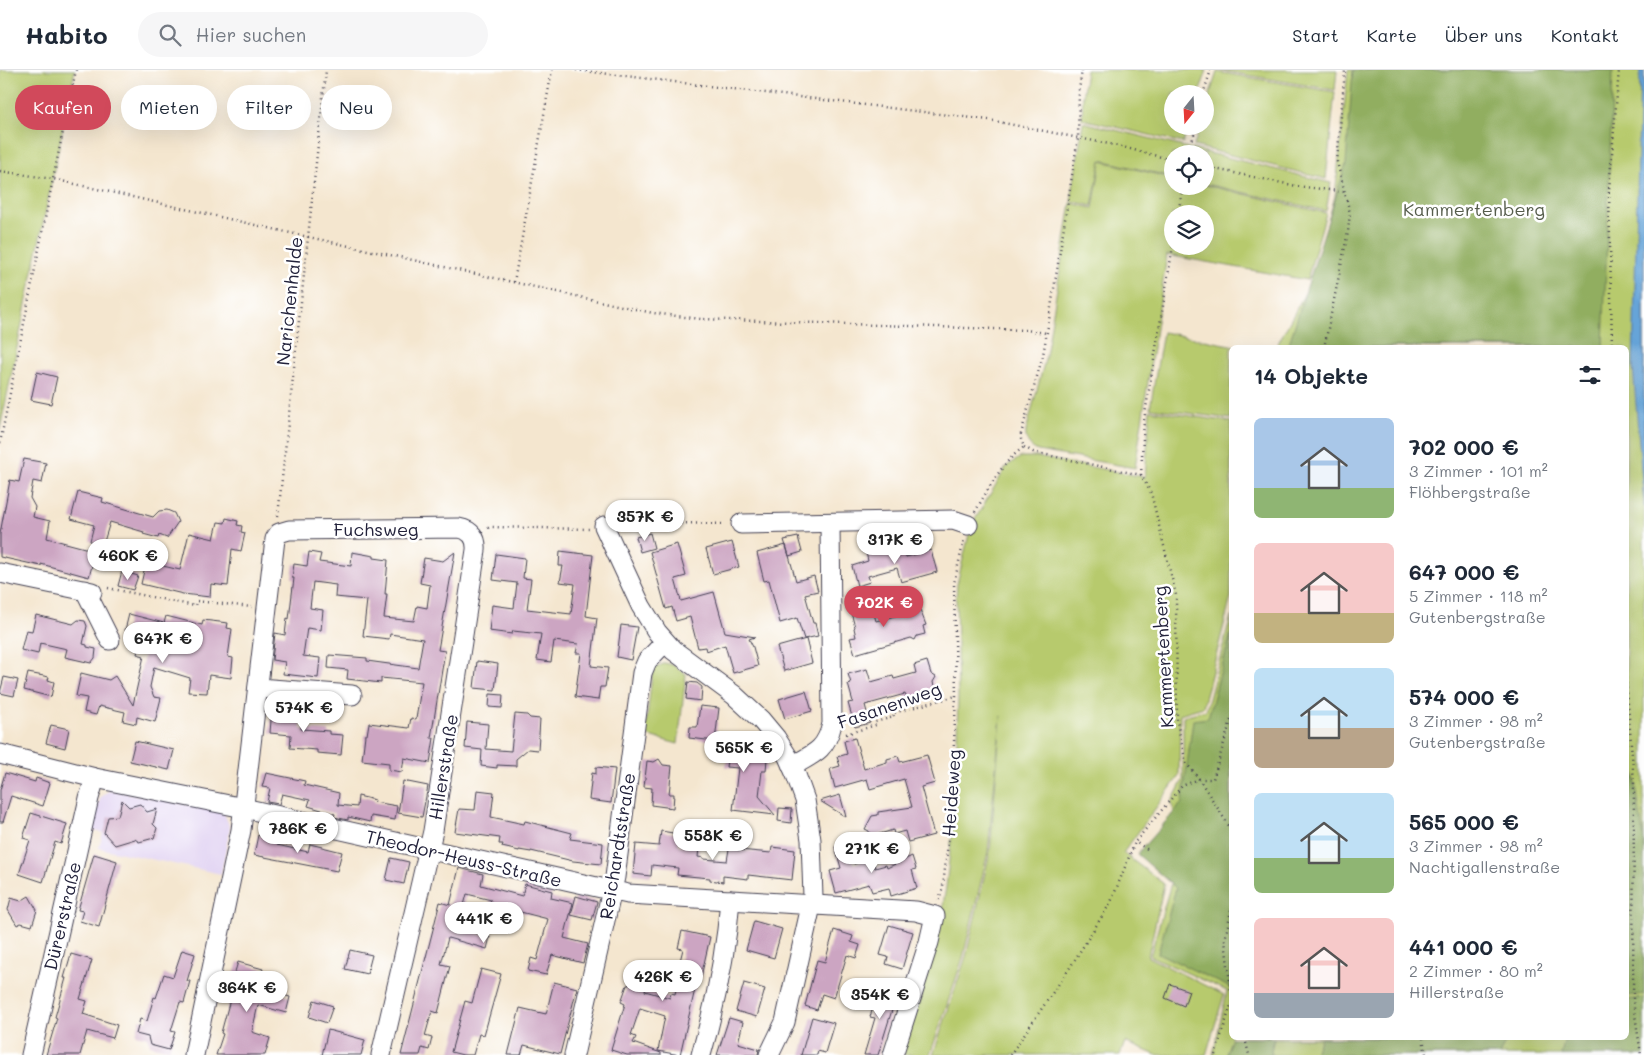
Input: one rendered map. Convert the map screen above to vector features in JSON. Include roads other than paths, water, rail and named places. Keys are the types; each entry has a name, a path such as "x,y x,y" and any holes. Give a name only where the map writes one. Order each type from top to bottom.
{"street":[{"path":"741,524 953,520 968,525"},
{"path":"792,766 819,751 830,734 832,724 830,523"},
{"path":"604,526 648,621 665,642 681,657 734,695 752,711 776,738 792,766 805,800 809,816 811,840 813,897 785,1022 769,1055"},
{"name":"Fuchsweg","path":"258,688 274,543 279,534 289,530 459,528 473,535"},
{"name":"Hillerstraße","path":"381,1055 429,850 476,550 473,535"},
{"path":"0,573 89,591 110,640"},
{"name":"Reichardtstraße","path":"574,1055 612,891 642,673 647,661 665,642"},
{"path":"194,1055 241,830 258,688 352,695"},
{"name":"Theodor-Heuss-Straße","path":"0,754 95,778 244,808 628,894 916,911 935,916 926,951 893,1055"},
{"name":"Dürerstraße","path":"31,1055 95,778"},
{"path":"701,1055 711,1019 729,920 730,900"}],"water":[{"path":"1640,70 1644,70 1644,507 1633,367"}],"park label":[{"name":"Kammertenberg","path":"1474,209"}]}
